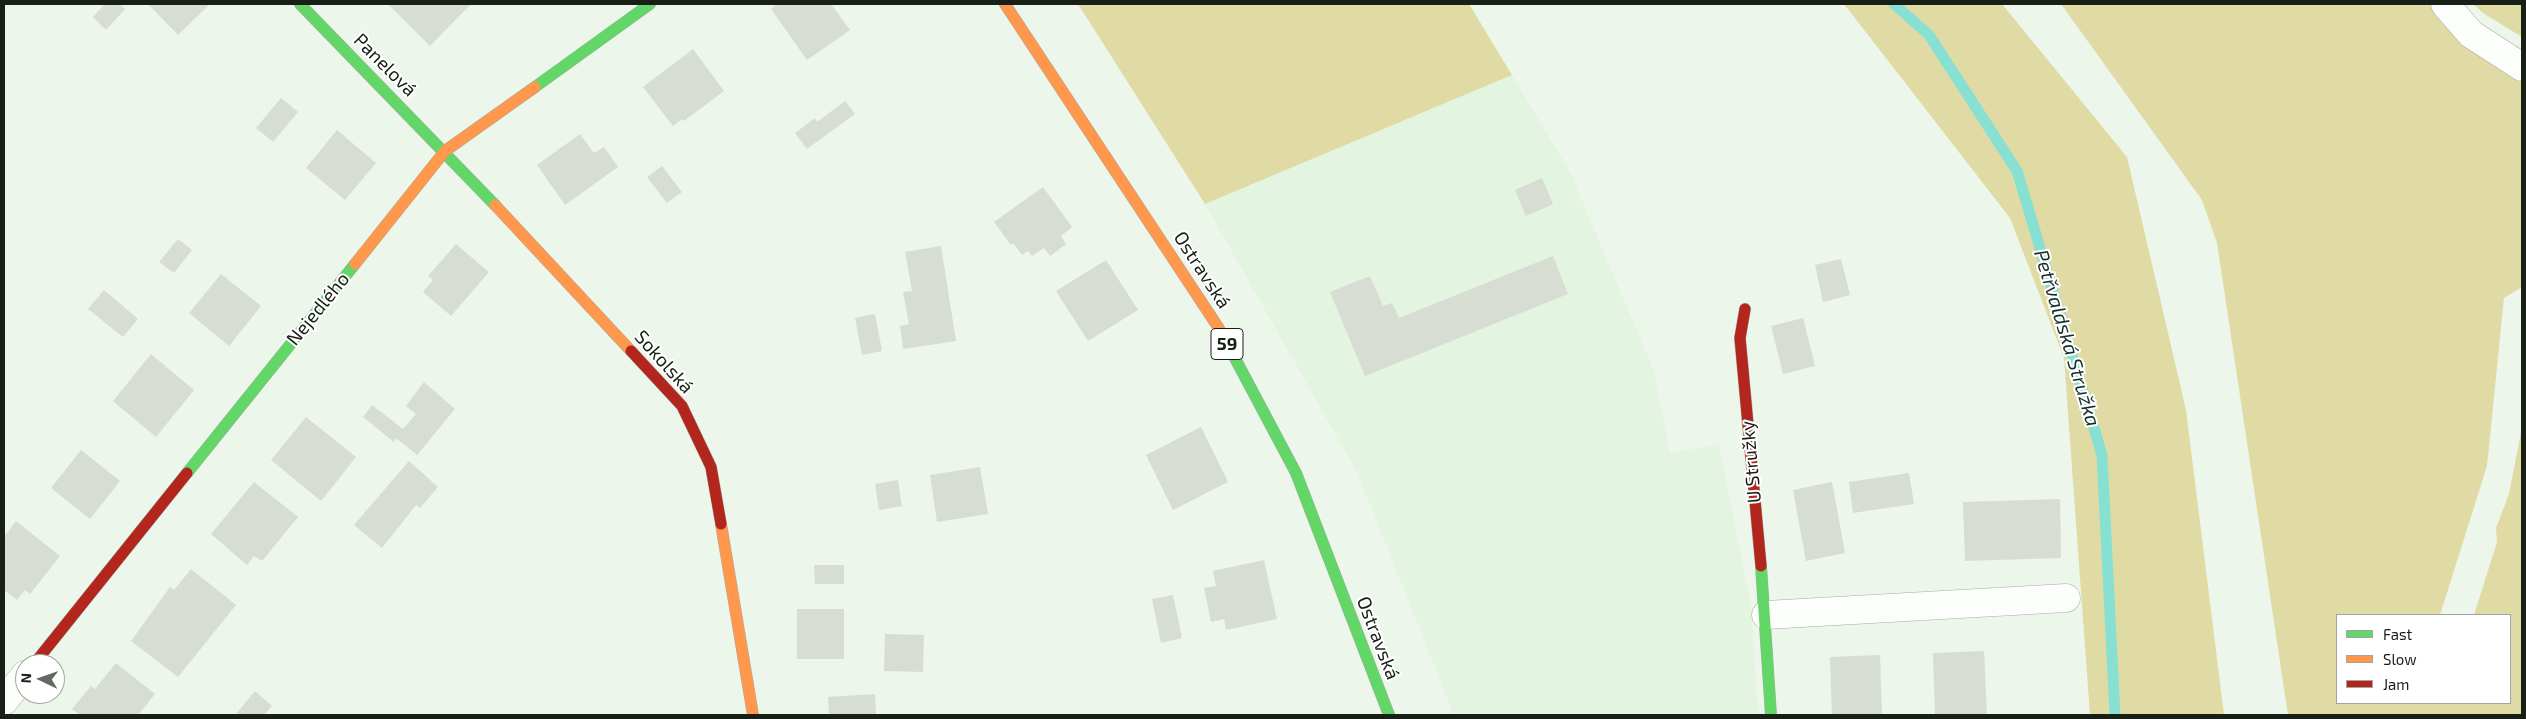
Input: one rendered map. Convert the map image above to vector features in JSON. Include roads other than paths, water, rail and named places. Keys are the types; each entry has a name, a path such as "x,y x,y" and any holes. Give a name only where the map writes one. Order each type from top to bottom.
{"street":[{"name":"Panelová","path":"300,4 445,151"},
{"name":"Nejedlého","path":"42,654 445,151 650,4"},
{"name":"Ostravská","path":"1005,4 1218,327 1296,473 1389,715"},
{"path":"2445,4 2471,34 2522,67"},
{"name":"Sokolská","path":"445,151 682,406 711,467 753,715"},
{"name":"U Stružky","path":"1745,309 1740,338 1766,615 1771,715"},
{"path":"1766,615 2066,598"},
{"path":"4,701 15,687"}],"waterway":[{"name":"Petřvaldská Stružka","path":"1894,4 1929,35 2017,171 2102,455 2115,715"}]}
